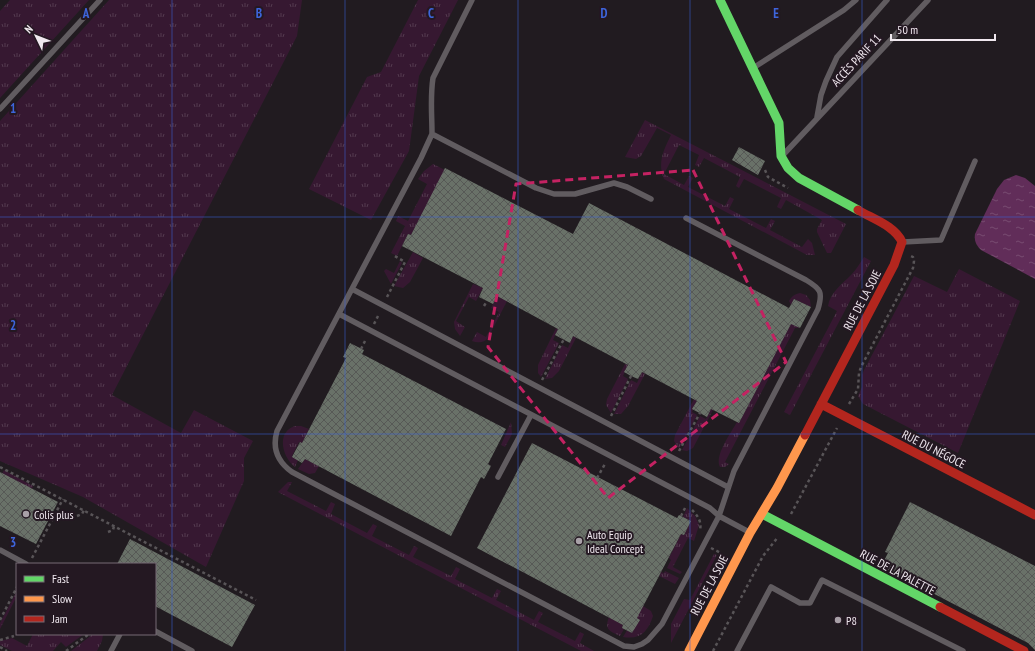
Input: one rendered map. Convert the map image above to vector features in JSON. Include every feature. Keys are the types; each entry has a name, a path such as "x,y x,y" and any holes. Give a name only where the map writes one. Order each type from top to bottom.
{"street":[{"path":"720,0 780,123 781,156 788,168 799,178 890,228 899,235 901,246"},
{"name":"RUE DE LA SOIE","path":"689,651 750,533 762,514 894,265 901,246"},
{"name":"RUE DU NÉGOCE","path":"821,404 1035,515"},
{"name":"RUE DE LA PALETTE","path":"762,514 1024,651"}],"lane":[{"path":"0,109 100,0"},
{"path":"472,0 434,78 431,96 432,134 277,431 275,438 276,451 285,467 624,646 628,647 638,645 648,640 662,624 719,516 734,471 818,309 821,293 815,286 806,280 686,218"},
{"path":"753,68 844,10 856,0"},
{"name":"ACCÈS PARIF 11","path":"817,118 821,95 826,80 837,57 887,0"},
{"name":"ACCÈS PARIF 11","path":"781,156 928,0"},
{"path":"432,134 536,188 554,194 575,194 614,183 627,187 650,199"},
{"path":"901,246 941,240 975,160"},
{"path":"352,289 728,486"},
{"path":"339,314 710,508 719,516 750,533"},
{"path":"498,477 531,415"},
{"path":"0,550 24,563"},
{"path":"737,651 771,587 800,603 810,603 822,580 963,651"},
{"path":"156,632 192,651"},
{"path":"111,651 119,635"}],"path":[{"path":"765,170 768,177 790,189"},
{"path":"847,409 858,389 861,367 913,268 913,257 901,246"},
{"path":"379,314 405,262 393,255"},
{"path":"484,306 487,301"},
{"path":"607,423 631,376"},
{"path":"675,458 700,413"},
{"path":"790,517 837,428"},
{"path":"0,467 256,600"},
{"path":"30,563 62,499"},
{"path":"686,506 699,518 701,527 698,535"},
{"path":"77,516 82,514 84,510"},
{"path":"108,532 113,530 114,526"},
{"path":"714,651 763,556 780,535"},
{"path":"0,620 16,589"},
{"path":"66,651 88,635"},
{"path":"0,640 14,636"},
{"path":"0,647 7,651"}],"highlighted area":[{"path":"693,170 786,362 608,498 488,347 516,184"}],"green space":[{"path":"10,0 89,0 0,98 0,11"},
{"path":"109,0 302,0 297,36 112,395 181,433 194,410 253,441 244,458 244,481 206,567 83,497 0,461 0,121"},
{"path":"418,0 458,0 419,76 409,151 371,220 309,189 367,77 381,72"},
{"path":"645,120 846,224 831,253 827,253 817,232 822,220 786,200 781,209 777,207 781,198 744,179 739,188 736,186 740,177 704,158 699,167 695,165 699,155 679,145 664,174 684,185 689,176 693,178 688,187 725,206 730,197 734,199 729,209 766,228 771,219 775,221 770,230 802,247 808,239 812,243 815,255 807,255 664,179 661,162 671,135 657,128 641,156 636,159 625,157"},
{"path":"433,164 445,170 411,235 408,234 397,256 391,253 405,226 396,221 398,216 408,221 427,184 418,179 424,171"},
{"path":"413,252 423,258 410,282 403,288 394,286"},
{"path":"864,257 871,261 790,415 784,412 837,311 828,306 829,301 837,289 855,271"},
{"path":"400,261 402,263 391,284 384,271 386,269 394,273"},
{"path":"959,269 1020,301 958,453 863,404 858,396 862,387 862,375 864,370 914,276 947,292"},
{"path":"473,284 483,288 476,301 469,297 456,321 465,327 460,336 455,329 454,322"},
{"path":"800,293 806,295 810,300 811,307 794,299 791,305 789,301 790,299"},
{"path":"497,296 507,301 488,338 481,342 472,341 477,332 486,337 499,312 491,308"},
{"path":"791,323 799,328 795,328 725,462 729,464 725,467 720,467 719,457 724,444 737,422 739,423"},
{"path":"556,328 558,329 553,340 559,343 541,377 538,373 538,365"},
{"path":"573,336 576,338 559,371 552,378 545,379 562,345 568,348"},
{"path":"625,364 628,365 623,376 628,379 611,413 606,405 607,399"},
{"path":"642,372 645,374 628,406 621,414 614,414 631,380 637,383"},
{"path":"694,399 697,400 692,412 697,415 679,449 674,441 675,435"},
{"path":"711,409 713,410 693,448 687,451 682,450 700,416 706,419"},
{"path":"511,422 512,434 505,447 501,445"},
{"path":"295,426 301,426 309,429 302,443 299,442 292,456 298,460 295,467 290,463 284,451 283,439 289,429"},
{"path":"305,459 319,466 315,473 309,474 298,469"},
{"path":"4,470 33,486 32,489 2,474"},
{"path":"288,482 292,482 287,491 326,511 331,502 335,504 331,514 367,533 373,524 377,526 372,536 409,555 414,546 418,548 413,557 451,576 456,567 460,569 455,579 492,598 497,589 501,591 496,600 534,620 539,611 543,613 538,622 575,641 580,632 584,634 580,643 594,651 581,651 278,492"},
{"path":"687,508 695,516 699,525 694,541 688,538 673,567 682,572 680,574 667,568 671,560 669,558 681,534 684,535 691,521 683,517"},
{"path":"714,554 717,555 671,643 671,624 684,599 690,600"},
{"path":"665,571 679,578 675,584 659,576 661,572 664,573"},
{"path":"16,593 16,598 0,629 0,623"},
{"path":"643,606 651,611 653,616 649,626 639,636 629,638 623,637 638,614"},
{"path":"609,617 623,625 622,628 624,629 620,636 609,630 607,625"},
{"path":"32,635 83,635 66,647 61,642 53,651 12,651 0,645 0,641 12,638 27,646"},
{"path":"92,635 103,635 102,641 97,651 71,651"}],"water":[{"path":"1016,175 1025,178 1035,186 1035,279 981,250 975,241 975,234 997,189 1004,180"}],"building":[{"path":"739,147 765,161 758,175 732,160"},
{"path":"445,168 573,234 589,203 789,308 794,299 811,307 800,328 791,324 739,423 711,409 707,417 692,409 697,401 642,372 638,379 631,376 624,372 628,365 573,336 570,343 555,335 558,329 497,296 493,304 479,297 483,288 402,246 408,234 411,235"},
{"path":"350,343 364,350 362,354 506,429 488,464 491,466 484,479 481,477 451,536 305,459 302,463 292,457 300,442 302,443 346,358 343,357"},
{"name":"Auto Equip Ideal Concept","path":"532,443 677,518 679,515 691,521 684,535 681,534 637,618 640,620 632,633 622,628 623,625 477,548"},
{"name":"Colis plus","path":"0,472 58,502 36,544 0,526"},
{"path":"910,502 1035,566 1035,650 1028,643 881,566 888,553 885,552"},
{"path":"130,539 255,605 232,647 156,607 156,563 118,563"}],"traffic: fast":[{"path":"720,0 779,123 781,156 788,168 799,178 858,210"},
{"path":"762,514 940,607"}],"traffic: slow":[{"path":"689,651 750,533 777,488 805,435"}],"traffic: jam":[{"path":"805,435 894,265 902,242 899,236 889,227 858,210"},
{"path":"821,404 1035,515"},
{"path":"940,607 1024,651"}],"place":[{"name":"Colis plus","path":"26,514"},
{"name":"Auto Equip Ideal Concept","path":"579,541"},
{"name":"P8","path":"838,620"}]}
